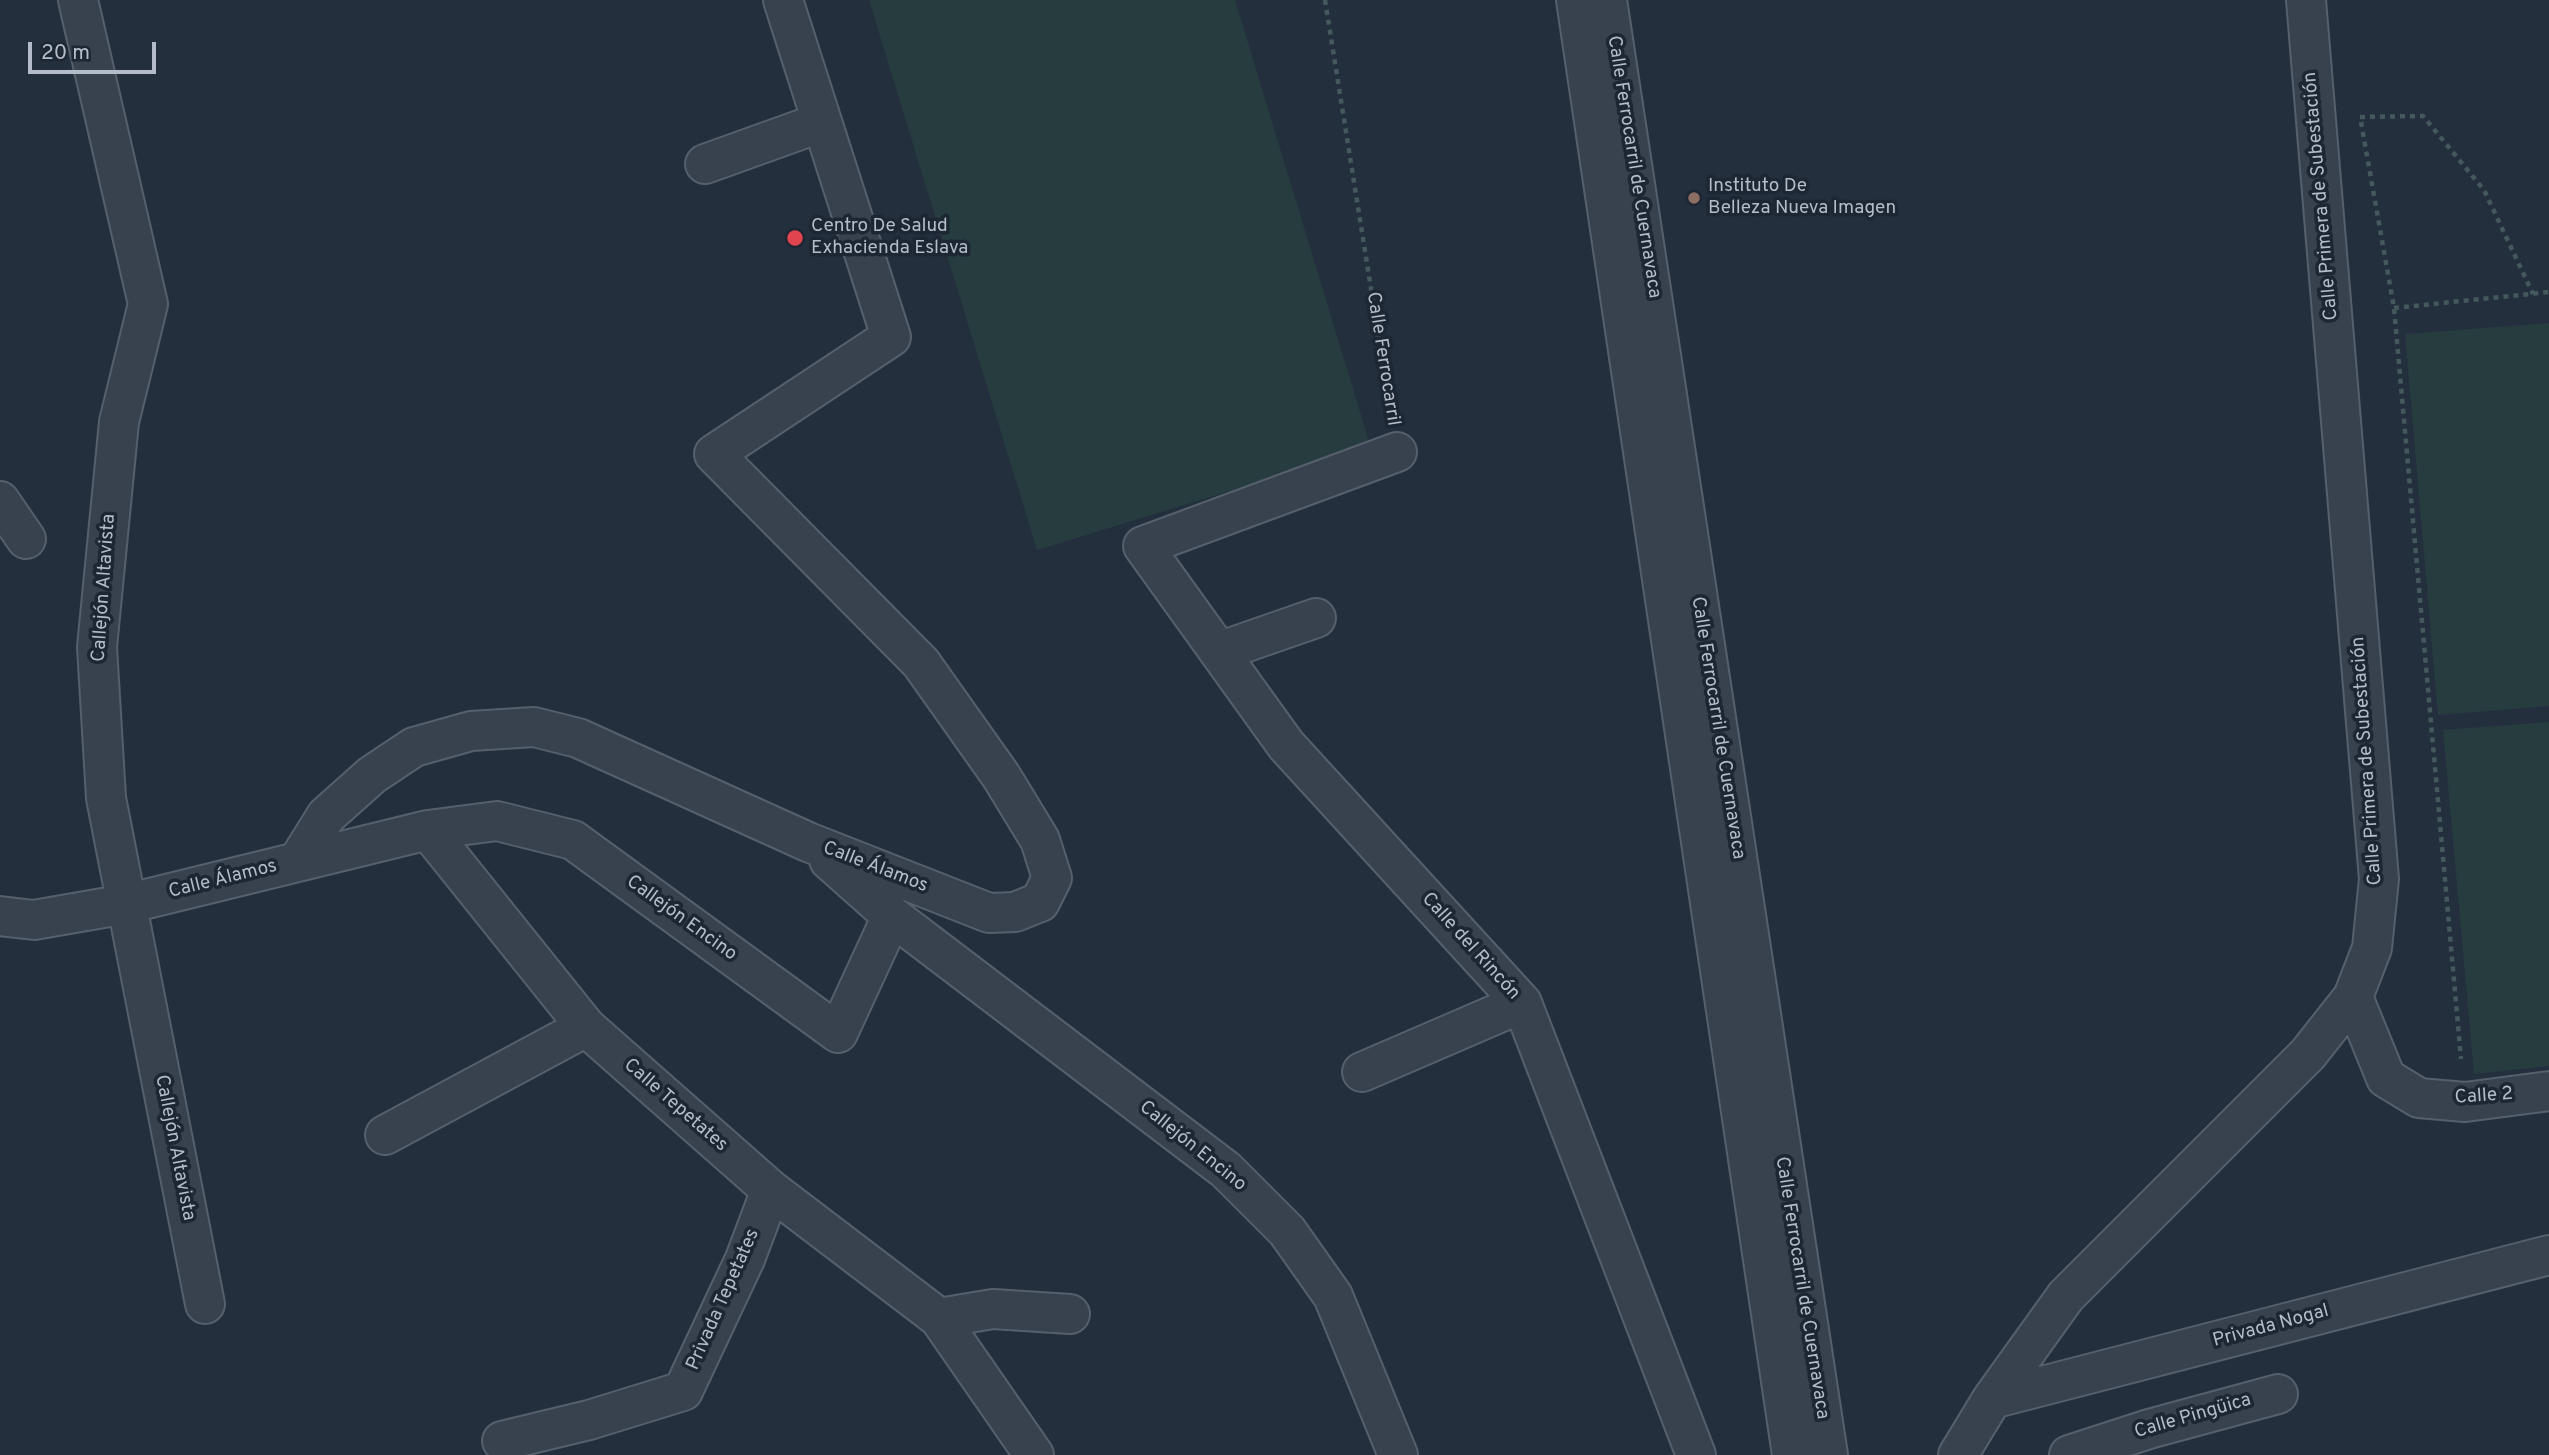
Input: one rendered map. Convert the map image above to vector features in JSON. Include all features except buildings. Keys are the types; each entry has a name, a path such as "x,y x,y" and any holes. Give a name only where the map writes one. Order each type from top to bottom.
{"street":[{"name":"Callejón Altavista","path":"78,0 148,304 119,422 97,647 106,798 205,1304"},
{"path":"705,164 822,122 783,0"},
{"name":"Calle Ferrocarril de Cuernavaca","path":"1576,0 1792,1455"},
{"name":"Calle Ferrocarril de Cuernavaca","path":"1608,0 1828,1455"},
{"name":"Calle Primera de Subestación","path":"1958,1455 1992,1399 2066,1296 2308,1054 2353,997 2372,948 2379,879 2306,0"},
{"name":"Calle Álamos","path":"0,916 34,920 126,904 298,861 326,816 372,775 414,747 471,731 534,727 578,738 808,842 989,913 1015,912 1040,902 1052,878 1040,840 1000,776 921,663 714,454 891,337 822,122"},
{"name":"Calle Ferrocarril","path":"1143,546 1397,452"},
{"path":"0,500 26,539"},
{"name":"Calle del Rincón","path":"1143,546 1286,745 1522,1003 1696,1455"},
{"path":"1221,651 1316,618"},
{"name":"Callejón Encino","path":"428,830 497,821 573,840 838,1034 892,916"},
{"path":"298,861 428,830"},
{"name":"Calle Tepetates","path":"428,830 586,1027 771,1190 939,1318 1034,1455"},
{"name":"Callejón Encino","path":"808,842 892,916 1226,1170 1287,1231 1333,1296 1398,1455"},
{"name":"Calle 2","path":"2353,997 2386,1078 2419,1098 2465,1102 2549,1091"},
{"path":"1362,1072 1522,1003"},
{"path":"385,1135 586,1027"},
{"name":"Privada Tepetates","path":"502,1441 589,1420 683,1391 745,1259 771,1190"},
{"name":"Privada Nogal","path":"1992,1399 2549,1255"},
{"path":"939,1318 993,1309 1070,1314"},
{"name":"Calle Pingüica","path":"2069,1455 2149,1429 2278,1394"}],"path":[{"name":"Calle Ferrocarril","path":"1325,0 1397,452"},
{"path":"2360,117 2395,308 2465,1102"},
{"path":"2316,118 2423,117 2484,190 2533,294"},
{"path":"2395,308 2549,292"}],"green space":[{"path":"869,0 1235,0 1371,448 1037,550"},
{"path":"2549,323 2549,706 2438,715 2405,334"},
{"path":"2549,722 2549,1066 2474,1074 2443,730"}],"place":[{"name":"Instituto De Belleza Nueva Imagen","path":"1694,198"},
{"name":"Centro De Salud Exhacienda Eslava","path":"795,238"}]}
